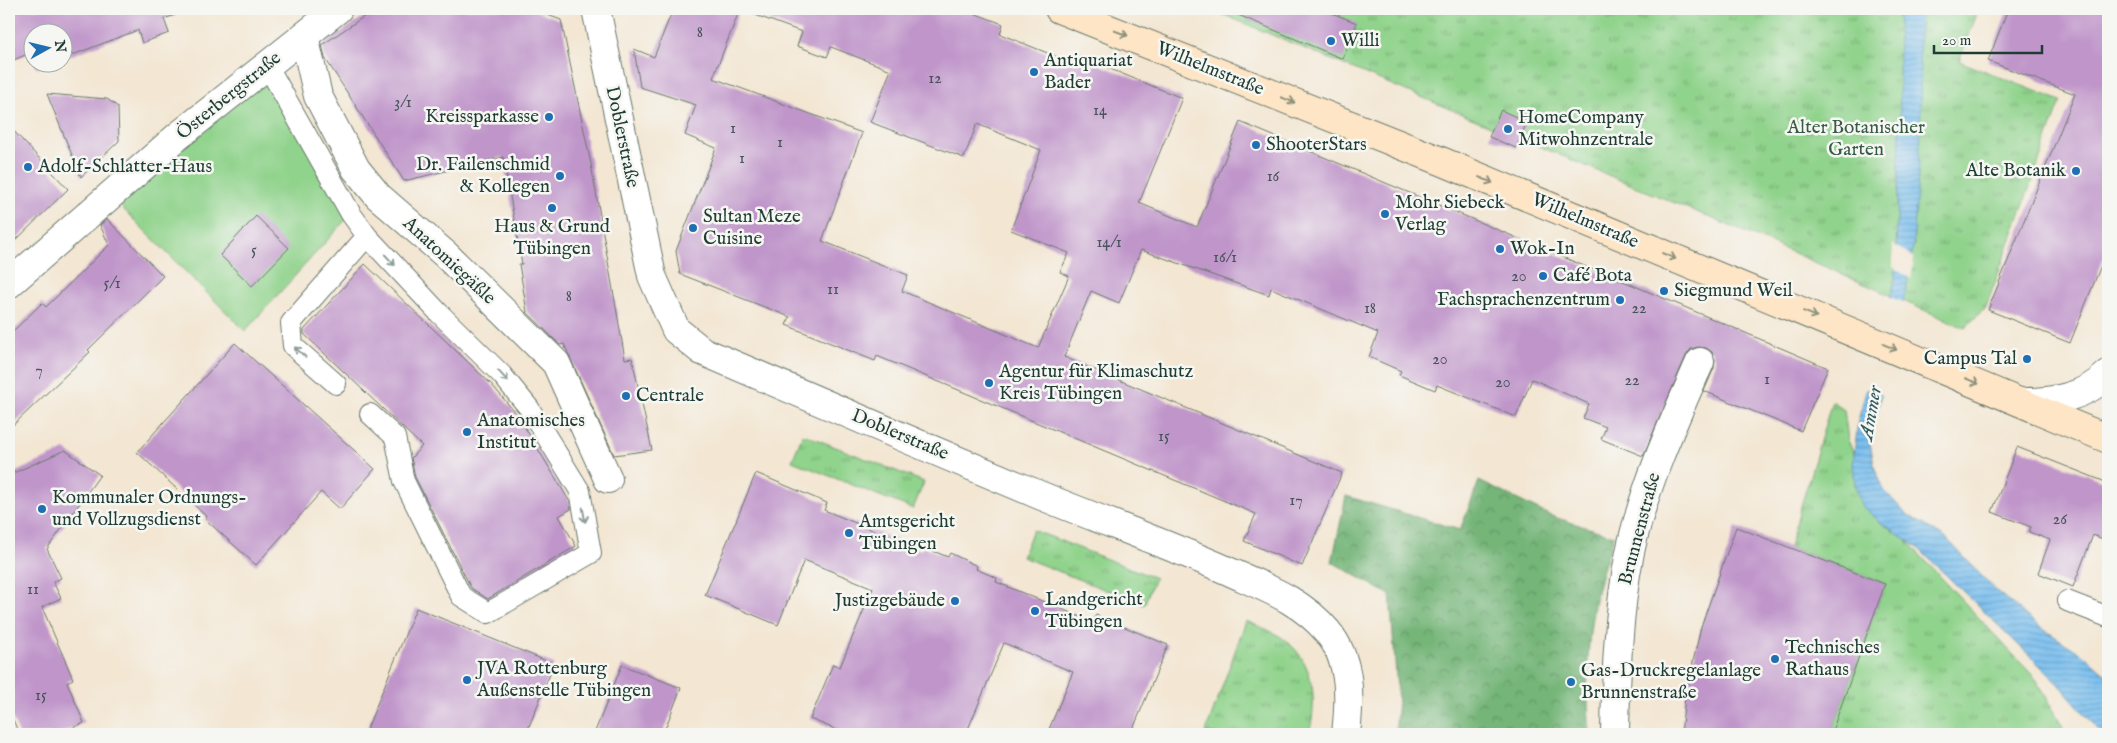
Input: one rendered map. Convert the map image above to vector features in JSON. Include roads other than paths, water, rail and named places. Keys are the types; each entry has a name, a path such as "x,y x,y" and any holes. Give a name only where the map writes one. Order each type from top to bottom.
{"main road":[{"name":"Wilhelmstraße","path":"1060,9 1441,161 2108,439"}],"street":[{"name":"Österbergstraße","path":"9,284 170,143 338,9"},
{"name":"Doblerstraße","path":"596,9 652,276 676,330 702,351 1037,494 1197,557 1284,595 1309,613 1328,632 1342,657 1348,673 1350,697 1346,734"},
{"name":"Anatomiegäßle","path":"304,36 318,96 356,169 378,196 446,255 556,363 608,479"},
{"name":"Brunnenstraße","path":"1615,734 1619,637 1630,551 1669,430 1700,362"},
{"path":"2023,402 2042,402 2076,395 2096,385 2108,374"}],"lane":[{"path":"267,65 350,214 367,236 439,313 502,375 529,408 580,491 591,553 488,613 461,596 404,481 395,437 370,414"},
{"path":"336,384 293,346 291,323 367,236"},
{"path":"2067,601 2108,617"}],"water":[{"name":"Ammer","path":"1898,9 1922,9 1919,36 1921,133 1913,248 1906,290 1870,443 1875,469 1884,490 1905,513 1947,539 1994,589 2040,627 2085,656 2108,676 2108,734 2102,734 2059,684 1918,548 1880,522 1861,505 1855,485 1853,463 1858,421 1895,280 1900,129"}],"place":[{"name":"Willi","path":"1331,41"},
{"name":"Antiquariat Bader","path":"1034,72"},
{"name":"Kreissparkasse","path":"549,117"},
{"name":"HomeCompany Mitwohnzentrale","path":"1508,129"},
{"name":"ShooterStars","path":"1256,145"},
{"name":"Adolf-Schlatter-Haus","path":"28,167"},
{"name":"Alte Botanik","path":"2076,171"},
{"name":"Dr. Failenschmid & Kollegen","path":"560,176"},
{"name":"Haus & Grund Tübingen","path":"552,208"},
{"name":"Mohr Siebeck Verlag","path":"1385,214"},
{"name":"Sultan Meze Cuisine","path":"693,228"},
{"name":"Wok-In","path":"1500,249"},
{"name":"Café Bota","path":"1543,276"},
{"name":"Siegmund Weil","path":"1664,291"},
{"name":"Fachsprachenzentrum","path":"1620,300"},
{"name":"Campus Tal","path":"2027,359"},
{"name":"Agentur für Klimaschutz Kreis Tübingen","path":"989,383"},
{"name":"Centrale","path":"626,396"},
{"name":"Anatomisches Institut","path":"467,432"},
{"name":"Kommunaler Ordnungs- und Vollzugsdienst","path":"42,509"},
{"name":"Amtsgericht Tübingen","path":"849,533"},
{"name":"Justizgebäude","path":"955,601"},
{"name":"Landgericht Tübingen","path":"1035,611"},
{"name":"Technisches Rathaus","path":"1775,659"},
{"name":"JVA Rottenburg Außenstelle Tübingen","path":"467,680"},
{"name":"Gas-Druckregelanlage Brunnenstraße","path":"1571,682"}],"park label":[{"name":"Alter Botanischer Garten","path":"1856,139"}]}
